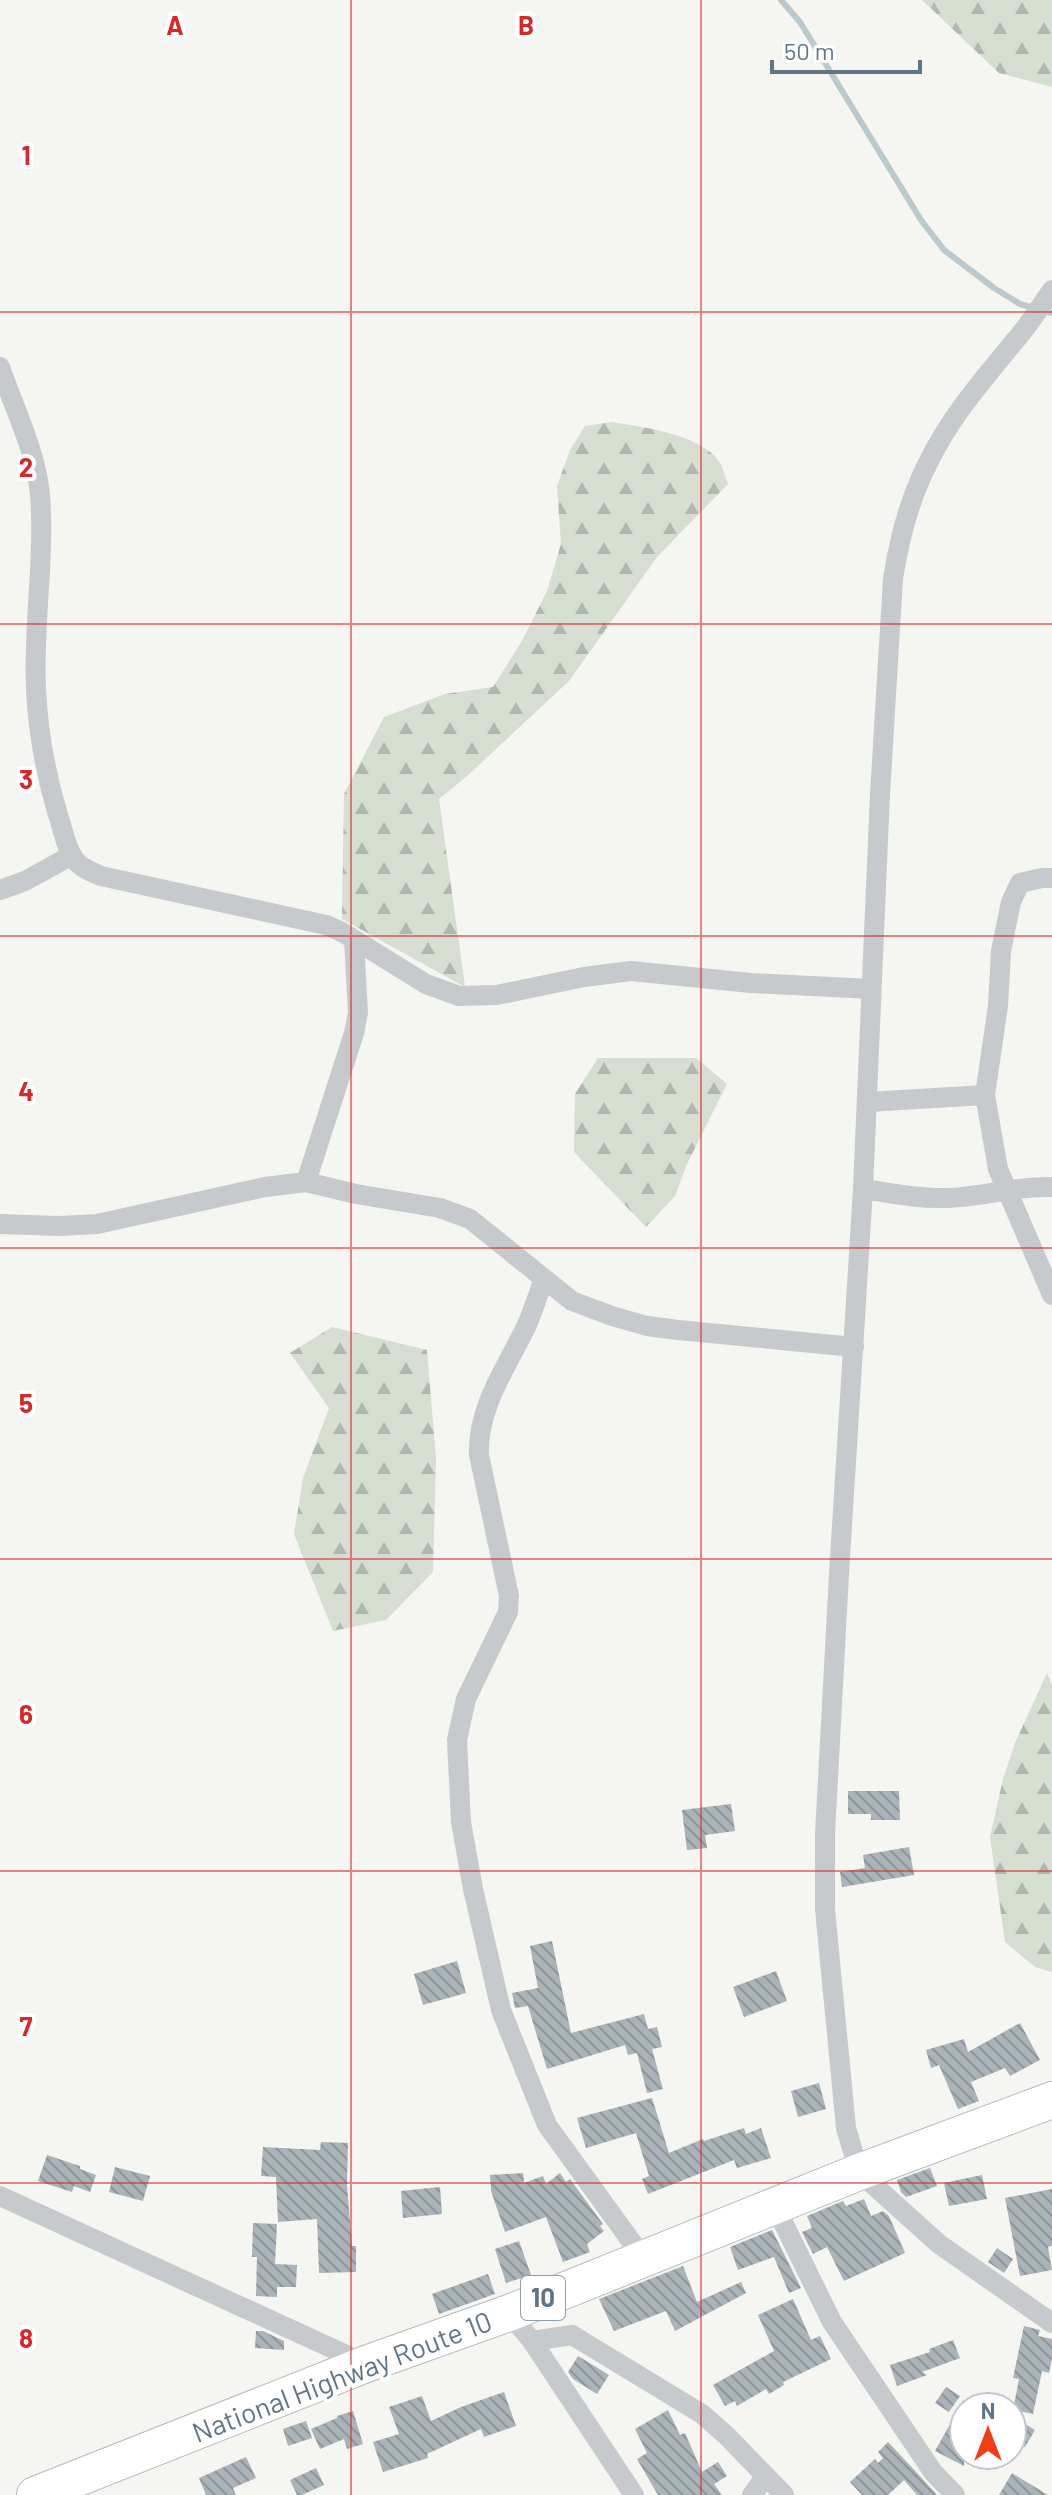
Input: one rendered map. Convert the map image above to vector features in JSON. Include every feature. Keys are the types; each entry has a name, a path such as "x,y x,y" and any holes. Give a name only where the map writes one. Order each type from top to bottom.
{"highway":[{"name":"National Highway Route 10","path":"35,2495 366,2364 509,2313 859,2172 1052,2100"}],"street":[{"path":"1051,292 964,403 927,463 897,554 893,579 868,1102 825,1834 825,1909 846,2128 859,2172 939,2244 1052,2323"},
{"path":"0,367 40,491 36,688 43,749 55,803 72,855 84,868 101,876 326,925 426,984 459,996 497,995 631,971 751,983 871,989"},
{"path":"0,890 25,881 72,855"},
{"path":"1052,878 1020,883 1011,902 1001,951 998,1006 985,1095 998,1169 1052,1295"},
{"path":"306,1182 358,1013 354,940"},
{"path":"868,1102 985,1095"},
{"path":"0,1224 97,1224 250,1189 306,1182 440,1208 470,1219 572,1301 647,1326 854,1347"},
{"path":"863,1189 912,1197 946,1198 1026,1186 1052,1187"},
{"path":"544,1279 528,1322 486,1406 478,1435 479,1455 509,1596 508,1612 466,1699 457,1740 461,1822 501,2010 547,2125 644,2259"},
{"path":"0,2196 366,2364"},
{"path":"775,2206 832,2322 933,2472 955,2495"},
{"path":"509,2313 532,2341 634,2495"},
{"path":"532,2341 572,2335 702,2414 784,2495"},
{"path":"752,2495 765,2477"}],"green space":[{"path":"922,0 1052,0 1052,87 999,73"},
{"path":"612,422 669,433 697,444 718,460 728,484 657,557 569,681 439,799 465,987 342,919 344,794 384,717 445,694 493,687 522,641 547,591 561,544 557,486 570,450 585,426"},
{"path":"598,1058 696,1058 727,1084 687,1164 675,1196 646,1227 574,1152 575,1094"},
{"path":"332,1327 427,1350 436,1459 433,1572 386,1620 333,1631 294,1534 303,1478 329,1408 290,1353"},
{"path":"1047,1673 1052,1685 1052,1972 1035,1967 1005,1942 990,1837 1015,1743"}],"building":[{"path":"848,1791 899,1791 900,1820 871,1820 871,1814 848,1814"},
{"path":"731,1804 735,1831 705,1835 707,1848 687,1850 682,1810"},
{"path":"909,1847 914,1875 842,1887 840,1872 865,1868 863,1855"},
{"path":"552,1941 571,2033 644,2014 648,2029 657,2027 662,2047 652,2049 663,2089 647,2093 637,2053 628,2055 625,2045 547,2069 528,2006 515,2008 512,1993 538,1988 530,1946"},
{"path":"457,1961 466,1993 423,2005 414,1974"},
{"path":"776,1971 787,2001 744,2017 733,1987"},
{"path":"1020,2023 1040,2060 1010,2076 1005,2068 971,2082 979,2101 958,2109 939,2065 931,2068 926,2050 964,2039 968,2052"},
{"path":"819,2083 826,2109 798,2117 791,2091"},
{"path":"652,2098 669,2153 703,2139 744,2128 746,2134 761,2128 771,2158 737,2168 734,2160 648,2194 642,2179 649,2176 636,2133 586,2148 577,2118"},
{"path":"321,2142 348,2143 347,2185 352,2246 356,2246 356,2272 319,2273 317,2219 278,2222 276,2177 261,2176 263,2147 320,2150"},
{"path":"47,2155 96,2175 90,2192 74,2186 72,2192 38,2181"},
{"path":"115,2167 150,2176 143,2201 109,2192"},
{"path":"930,2168 937,2186 906,2197 901,2192 897,2180"},
{"path":"523,2173 524,2183 543,2176 546,2184 560,2173 566,2182 570,2179 603,2224 600,2226 604,2231 587,2244 590,2252 563,2262 546,2217 505,2232 491,2191 490,2175"},
{"path":"982,2175 987,2199 949,2206 944,2183"},
{"path":"440,2187 442,2214 403,2218 401,2191"},
{"path":"1052,2189 1052,2246 1048,2247 1052,2270 1020,2276 1005,2198"},
{"path":"864,2199 871,2216 883,2211 889,2216 905,2253 844,2281 827,2247 813,2254 802,2232 812,2228 807,2216 843,2201 846,2206"},
{"path":"253,2223 277,2224 275,2264 297,2265 296,2287 277,2287 277,2297 256,2296 257,2257 252,2257"},
{"path":"772,2230 801,2288 789,2293 774,2257 738,2270 730,2247"},
{"path":"519,2241 531,2275 506,2283 495,2249"},
{"path":"997,2248 1013,2259 1004,2273 988,2262"},
{"path":"683,2266 697,2302 741,2282 746,2293 675,2331 666,2311 614,2331 599,2299"},
{"path":"488,2274 495,2294 439,2314 432,2294"},
{"path":"793,2299 811,2340 820,2336 831,2359 783,2382 784,2385 769,2394 766,2389 737,2406 735,2401 725,2406 713,2385 774,2351 758,2315"},
{"path":"1024,2326 1040,2330 1038,2336 1052,2339 1049,2373 1042,2371 1033,2414 1028,2413 1028,2391 1017,2391 1019,2379 1013,2378"},
{"path":"256,2331 284,2341 284,2350 255,2348"},
{"path":"953,2340 960,2358 922,2372 927,2375 897,2386 890,2365 930,2352 929,2349"},
{"path":"578,2356 609,2375 597,2394 573,2379 568,2372"},
{"path":"946,2387 952,2391 948,2391 948,2411 935,2403"},
{"path":"504,2392 516,2426 484,2437 481,2429 427,2454 428,2458 383,2472 373,2442 399,2434 389,2407 422,2396 431,2421"},
{"path":"668,2410 680,2435 685,2433 702,2472 718,2462 727,2476 714,2484 722,2495 658,2495 637,2459 647,2453 635,2429"},
{"path":"353,2411 363,2444 347,2449 344,2439 320,2449 311,2429"},
{"path":"306,2421 312,2438 288,2446 283,2429"},
{"path":"1028,2426 1035,2430 1028,2442"},
{"path":"948,2428 948,2458 935,2451"},
{"path":"888,2442 937,2495 917,2495 904,2480 888,2495 862,2495 850,2482 875,2459 878,2463 883,2458 878,2452"},
{"path":"246,2457 256,2478 233,2488 236,2495 206,2495 199,2478"},
{"path":"316,2468 324,2485 297,2495 290,2480"},
{"path":"1012,2473 1048,2495 999,2495"}],"waterway":[{"path":"781,0 800,22 921,220 944,250 1020,304 1052,313"}]}
